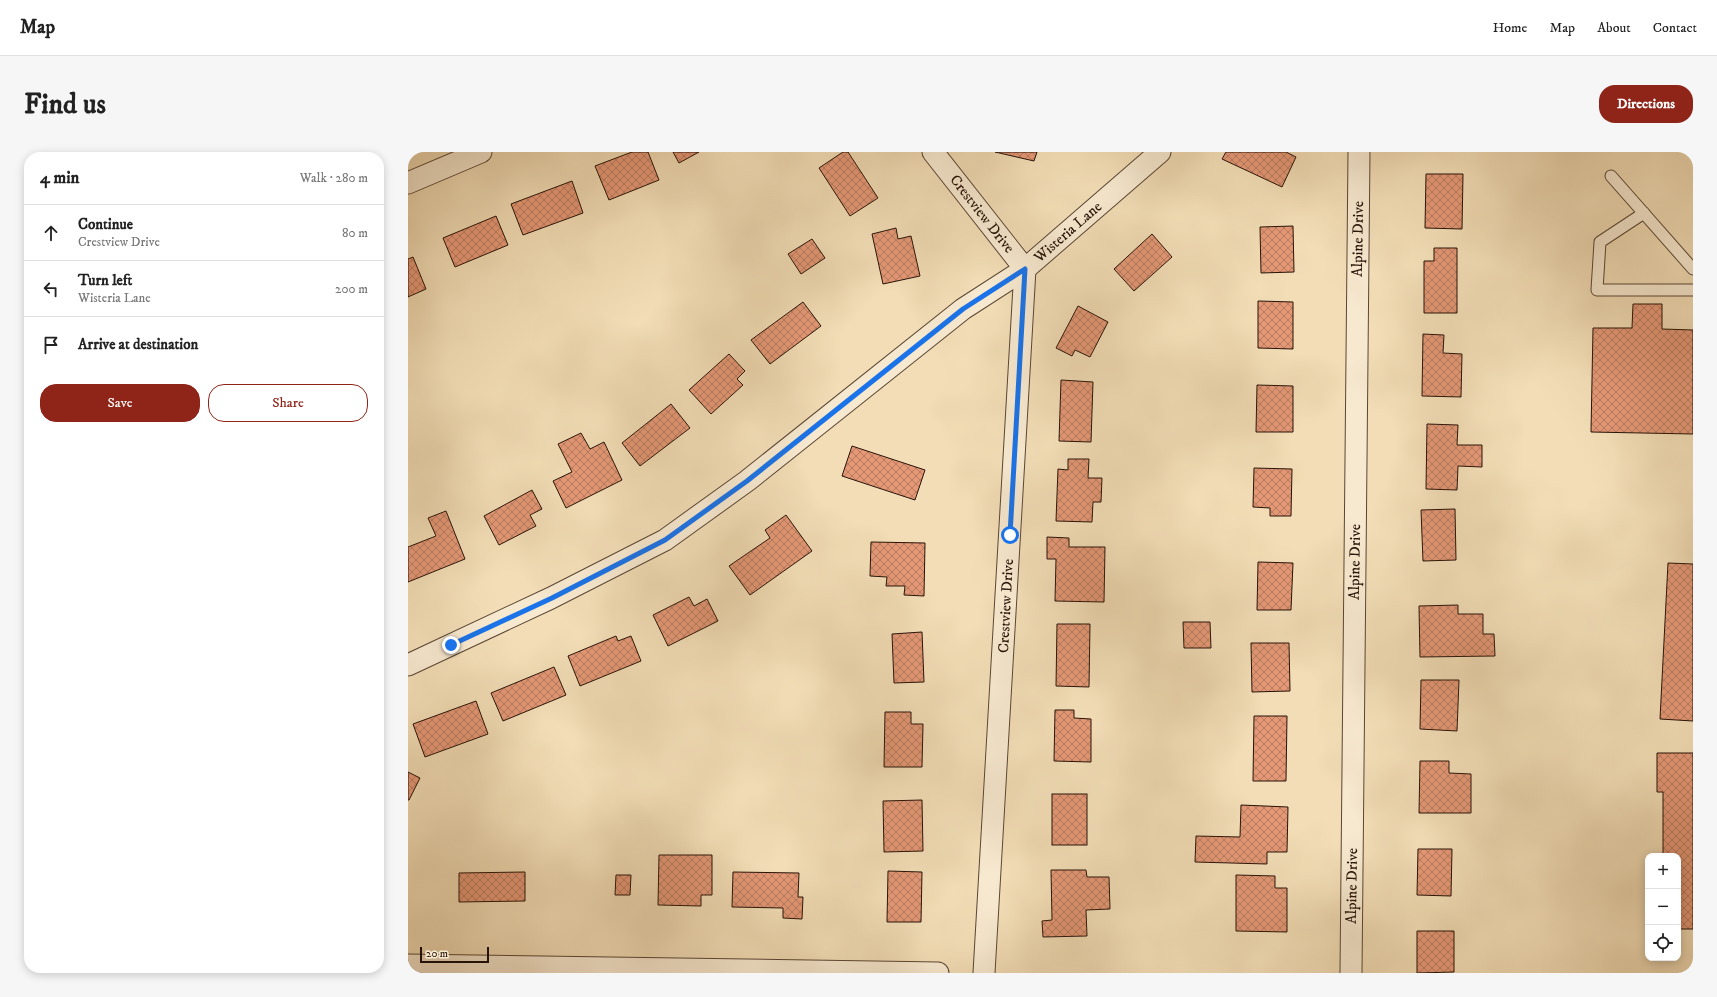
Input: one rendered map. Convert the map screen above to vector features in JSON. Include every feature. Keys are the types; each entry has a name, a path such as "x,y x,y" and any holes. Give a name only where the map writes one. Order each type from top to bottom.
{"street":[{"path":"408,184 481,152"},
{"name":"Crestview Drive","path":"932,152 1025,269 984,973"},
{"name":"Wisteria Lane","path":"408,665 552,598 665,540 747,481 963,309 1025,269 1160,152"},
{"name":"Alpine Drive","path":"1351,973 1359,152"},
{"path":"408,966 562,970 938,973"}],"lane":[{"path":"1611,176 1693,269"},
{"path":"1644,213 1600,242 1597,290 1693,290"}],"building":[{"path":"632,152 648,152 659,180 609,200 595,166"},
{"path":"673,152 699,152 679,163"},
{"path":"843,152 848,152 878,198 850,216 819,168"},
{"path":"995,152 1037,152 1034,161"},
{"path":"1226,152 1286,152 1296,157 1282,187 1222,159"},
{"path":"1426,174 1463,174 1462,229 1425,228"},
{"path":"572,181 583,213 523,235 511,204"},
{"path":"496,216 508,245 455,267 443,238"},
{"path":"1293,226 1294,272 1261,273 1260,227"},
{"path":"896,228 898,239 911,236 920,276 883,284 872,234"},
{"path":"1152,234 1172,257 1134,291 1114,269"},
{"path":"812,239 825,258 801,274 788,254"},
{"path":"1434,248 1457,248 1457,313 1424,313 1424,261 1434,261"},
{"path":"413,257 426,289 408,297 408,259"},
{"path":"1258,301 1293,302 1293,349 1258,348"},
{"path":"803,302 821,326 770,364 751,340"},
{"path":"1633,304 1662,304 1662,329 1693,330 1693,434 1591,432 1593,328 1632,328"},
{"path":"1078,306 1108,322 1090,357 1075,350 1072,356 1056,348"},
{"path":"1423,334 1444,335 1443,353 1462,354 1461,397 1422,396"},
{"path":"729,354 745,371 737,379 743,385 711,414 689,390"},
{"path":"1061,380 1093,382 1091,442 1059,441"},
{"path":"1257,385 1293,386 1293,432 1256,432"},
{"path":"671,404 690,428 640,466 622,443"},
{"path":"1427,424 1458,425 1457,445 1482,445 1482,467 1458,466 1457,490 1426,489"},
{"path":"581,433 590,449 604,442 622,480 566,508 553,481 572,472 558,444"},
{"path":"852,446 925,470 915,500 842,476"},
{"path":"1068,459 1089,459 1088,478 1102,478 1101,502 1093,502 1092,522 1056,521 1058,469 1068,470"},
{"path":"1254,468 1292,469 1291,516 1270,516 1270,508 1253,507"},
{"path":"532,490 542,509 530,515 536,526 499,545 484,516"},
{"path":"1455,509 1456,560 1423,561 1421,510"},
{"path":"446,511 465,559 408,582 408,547 436,536 428,518"},
{"path":"786,515 812,551 750,595 729,566 770,538 765,530"},
{"path":"1047,537 1069,538 1069,547 1105,547 1104,602 1055,601 1056,559 1047,559"},
{"path":"871,542 925,543 924,596 904,595 905,586 886,586 887,577 870,576"},
{"path":"1258,562 1293,563 1291,610 1257,610"},
{"path":"1668,563 1693,564 1693,721 1660,719"},
{"path":"689,597 694,606 707,599 718,621 668,646 653,615"},
{"path":"1458,605 1458,614 1483,614 1483,634 1494,634 1495,656 1420,657 1419,606"},
{"path":"1183,622 1210,622 1211,648 1184,648"},
{"path":"1057,624 1090,624 1089,687 1056,686"},
{"path":"922,632 924,682 894,683 892,634"},
{"path":"616,636 618,641 631,636 641,661 580,686 568,656"},
{"path":"1251,643 1289,643 1290,691 1252,692"},
{"path":"554,667 566,695 503,721 491,693"},
{"path":"1421,680 1459,680 1457,731 1420,729"},
{"path":"476,701 488,734 425,757 413,724"},
{"path":"1055,710 1074,710 1074,718 1091,719 1091,762 1054,761"},
{"path":"885,712 911,712 911,724 923,724 922,767 884,767"},
{"path":"1254,716 1287,716 1286,781 1253,781"},
{"path":"1657,753 1693,753 1693,929 1681,929 1681,853 1663,853 1663,792 1657,792"},
{"path":"1420,761 1449,761 1449,773 1471,774 1471,813 1419,813"},
{"path":"408,772 420,778 409,800 408,800"},
{"path":"1052,794 1087,794 1087,845 1052,845"},
{"path":"922,800 923,851 884,852 883,801"},
{"path":"1241,805 1288,807 1287,852 1267,852 1267,864 1195,862 1196,836 1240,837"},
{"path":"1418,849 1452,849 1451,896 1417,895"},
{"path":"659,855 712,855 712,895 701,895 701,906 658,905"},
{"path":"1051,870 1086,870 1087,877 1109,877 1110,909 1086,910 1087,936 1043,937 1042,921 1052,920"},
{"path":"888,871 922,872 921,922 887,922"},
{"path":"525,872 525,901 459,902 459,873"},
{"path":"733,872 799,873 798,897 803,897 802,919 783,918 783,908 732,907"},
{"path":"616,875 631,875 630,895 615,895"},
{"path":"1236,875 1275,876 1275,888 1287,888 1287,932 1236,931"},
{"path":"1417,931 1454,931 1454,972 1417,973"}],"route":[{"path":"451,645 552,598 665,540 747,481 963,309 1025,269 1010,535"}]}
